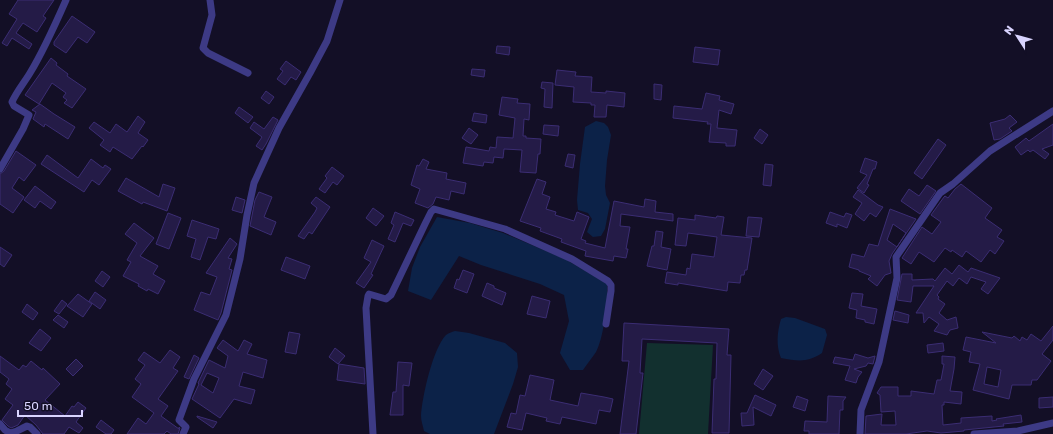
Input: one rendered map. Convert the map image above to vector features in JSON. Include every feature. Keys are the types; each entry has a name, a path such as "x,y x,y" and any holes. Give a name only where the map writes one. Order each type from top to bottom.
{"street":[{"path":"0,168 23,129 29,115 14,106 12,102 30,73 53,30 66,0"},
{"path":"210,0 212,15 203,48 208,53 248,73"},
{"path":"184,434 186,427 179,420 194,379 226,315 240,259 254,183 279,128 327,41 340,0"},
{"path":"860,434 861,410 879,362 885,337 897,278 896,257 940,193 954,184 990,152 1053,112"},
{"path":"373,434 366,308 368,296 370,294 388,299 431,212 434,209 505,229 572,259 608,281 611,285 611,291 606,324"},
{"path":"974,434 1017,433 1053,423"},
{"path":"0,424 10,433 27,426 37,434"}],"green space":[{"path":"647,343 713,345 708,434 639,434"}],"water":[{"path":"596,121 604,123 608,127 611,135 605,186 606,195 610,203 605,229 601,236 593,237 587,232 592,219 588,213 578,210 577,200 585,127"},
{"path":"437,217 470,223 503,233 565,259 607,284 606,309 599,345 596,352 583,370 570,370 560,353 569,321 564,295 540,284 481,265 459,256 431,300 408,291 412,268 420,247"},
{"path":"786,317 795,318 825,329 827,335 822,353 807,360 781,358 778,349 778,334 781,319"},
{"path":"455,331 469,333 505,343 517,353 518,367 494,434 430,434 424,431 421,418 429,373 441,341 447,334"}],"building":[{"path":"18,0 54,0 43,16 46,18 37,32 23,23 16,33 32,44 29,49 12,38 7,46 2,43 17,19 9,14"},
{"path":"72,16 95,32 87,43 78,37 66,53 54,45 54,42"},
{"path":"497,46 510,47 509,55 496,53"},
{"path":"695,47 720,50 718,65 693,62"},
{"path":"51,58 57,63 56,65 68,74 67,76 86,89 72,108 64,103 67,100 63,97 66,93 52,83 39,104 25,95"},
{"path":"286,61 301,72 296,80 291,77 285,85 277,79 283,71 280,69"},
{"path":"472,69 485,70 484,77 471,75"},
{"path":"557,70 576,72 575,76 592,77 591,92 606,93 606,91 625,93 624,107 607,105 606,117 594,117 595,105 591,105 591,103 573,102 574,87 555,85"},
{"path":"542,82 553,83 552,108 544,107 545,89 541,88"},
{"path":"654,84 662,85 661,100 654,99"},
{"path":"266,91 274,97 269,104 261,98"},
{"path":"706,93 720,96 719,100 734,104 731,114 719,110 717,128 737,130 735,146 726,146 726,143 709,142 711,124 707,124 708,122 673,118 674,106 702,109"},
{"path":"502,97 518,99 517,103 530,104 529,120 524,119 523,136 526,136 526,138 541,139 536,173 520,172 522,150 504,149 503,158 494,157 493,163 484,162 483,166 463,163 466,147 489,151 490,147 496,148 497,137 513,138 515,118 499,115"},
{"path":"40,104 75,127 68,139 45,124 44,127 33,119 36,112 32,110"},
{"path":"239,107 253,117 248,123 235,113"},
{"path":"474,113 487,115 486,123 472,121"},
{"path":"1010,115 1017,122 1009,128 1012,131 1000,139 994,140 990,123 1005,119"},
{"path":"138,116 145,122 138,133 148,140 132,159 113,147 110,152 100,145 104,140 89,128 94,122 110,133 116,124 127,132"},
{"path":"273,117 278,120 262,150 256,146 262,137 250,128 254,122 264,129"},
{"path":"1053,124 1053,145 1042,149 1049,154 1045,159 1033,150 1030,152 1028,150 1021,155 1015,147 1026,138 1029,141"},
{"path":"544,125 559,126 558,136 543,134"},
{"path":"469,128 478,135 471,144 462,138"},
{"path":"760,129 768,135 762,144 754,138"},
{"path":"938,139 946,145 922,179 914,173"},
{"path":"16,151 36,165 24,181 19,177 12,188 24,197 13,213 0,204 0,174 4,171"},
{"path":"568,154 575,155 573,168 565,166"},
{"path":"47,155 78,178 91,159 103,168 105,165 111,169 99,185 92,180 84,192 41,164"},
{"path":"865,158 877,162 867,184 869,185 864,193 857,188 867,175 860,172"},
{"path":"423,159 429,162 426,169 447,173 446,179 466,183 464,194 451,191 449,200 436,197 433,204 428,208 415,203 420,189 411,185 417,165 419,166"},
{"path":"765,164 773,165 771,186 763,185"},
{"path":"332,167 344,176 337,185 333,182 325,193 319,189 327,178 325,176"},
{"path":"126,178 159,197 163,184 175,188 167,211 143,202 142,204 118,191"},
{"path":"537,179 546,182 542,194 550,197 546,209 556,212 555,215 574,221 577,212 589,217 581,239 586,241 585,243 605,248 614,201 644,207 645,199 656,201 655,212 673,214 673,221 621,214 620,226 630,227 626,258 614,256 613,261 585,256 586,251 561,242 562,239 540,231 541,228 520,221"},
{"path":"961,184 992,208 985,218 1002,230 997,237 1004,241 995,254 990,250 981,262 966,251 962,257 952,250 951,252 945,248 934,262 919,252 911,264 902,258 922,227 932,234 941,222 931,215 944,197 945,196 948,198"},
{"path":"927,185 936,191 920,214 901,201 909,189 919,196"},
{"path":"35,186 56,202 51,209 40,201 35,208 24,200"},
{"path":"858,190 883,207 876,217 870,213 864,221 855,214 862,203 853,197"},
{"path":"259,192 272,197 264,217 276,222 271,235 250,226 255,200"},
{"path":"236,197 245,200 242,213 232,210"},
{"path":"316,197 330,207 312,234 309,232 304,239 298,236 317,208 311,203"},
{"path":"373,208 384,216 376,226 366,218"},
{"path":"890,209 916,219 900,242 906,233 893,224 887,240 897,247 889,261 891,273 885,275 877,286 868,279 871,276 849,267 852,254 864,257 869,244 878,246"},
{"path":"395,212 414,220 411,226 403,223 395,242 388,239 394,225 391,223"},
{"path":"830,212 844,217 846,213 852,215 847,228 837,224 837,227 826,223"},
{"path":"168,213 181,218 169,249 156,244"},
{"path":"695,215 716,218 717,216 724,217 721,235 752,238 747,270 745,270 744,275 741,275 740,283 728,282 727,291 678,283 678,285 665,283 667,272 686,275 687,268 690,269 692,254 714,257 717,237 688,233 686,246 675,245 678,218 695,220"},
{"path":"748,217 762,218 759,237 746,236"},
{"path":"192,220 219,229 216,239 208,237 200,260 191,257 196,239 187,236"},
{"path":"134,223 154,238 140,256 158,266 153,274 165,281 158,294 148,289 147,291 138,286 139,284 123,276 131,262 127,260 137,243 125,234"},
{"path":"656,231 663,232 661,247 671,249 667,270 647,266 652,246 654,246"},
{"path":"230,238 237,244 228,258 232,259 229,269 232,270 218,320 194,310 201,292 210,295 217,277 206,273"},
{"path":"372,240 384,246 371,274 373,275 364,288 356,283 371,262 364,258"},
{"path":"0,247 12,255 4,267 0,264"},
{"path":"286,257 310,266 305,279 281,270"},
{"path":"959,265 968,272 971,268 1000,278 988,294 981,289 986,282 971,277 967,284 959,278 953,286 947,281 937,295 939,297 938,299 945,304 939,313 947,320 956,317 958,328 950,330 947,335 934,331 939,324 929,317 924,323 923,313 916,313 934,286 913,286 911,302 897,300 902,274 912,274 912,280 933,279 935,281 945,268 952,274"},
{"path":"463,270 474,274 467,293 454,288 457,279 459,280"},
{"path":"102,271 110,277 103,287 95,281"},
{"path":"487,283 506,293 502,305 482,296"},
{"path":"95,292 106,300 100,309 89,301"},
{"path":"852,293 863,294 861,306 877,309 874,324 856,318 857,310 849,308"},
{"path":"78,294 92,304 83,317 67,306"},
{"path":"532,296 550,301 546,318 527,314"},
{"path":"62,300 67,304 59,314 54,311"},
{"path":"27,304 38,313 33,320 22,312"},
{"path":"895,311 909,315 908,323 893,320"},
{"path":"58,315 68,322 64,328 53,320"},
{"path":"624,323 729,329 727,355 731,355 729,433 712,433 717,343 642,339 640,373 643,373 636,434 620,434 629,361 622,361"},
{"path":"1053,326 1053,340 1042,354 1051,361 1037,380 1032,380 1031,385 1012,385 1009,399 973,390 980,364 969,362 971,352 963,350 966,337 996,343 982,332 1012,338 1014,336 1020,341 1022,337 1027,340 1031,334 1041,341","holes":["987,367 1001,370 998,387 984,384"]},
{"path":"40,329 51,338 41,351 29,343"},
{"path":"289,332 300,334 296,354 285,352"},
{"path":"223,340 238,351 244,340 252,344 247,354 267,360 263,378 243,372 239,386 255,390 251,404 234,399 220,418 192,399 209,360 225,368 228,356 217,348","holes":["207,373 219,378 213,393 201,385"]},
{"path":"943,343 944,351 928,353 927,345"},
{"path":"335,348 345,356 338,364 329,357"},
{"path":"170,350 180,357 173,368 178,371 158,399 168,406 161,416 179,429 179,427 180,428 178,434 171,434 167,431 164,434 127,434 138,418 146,424 154,413 132,397 141,384 135,379 145,365 138,360 144,352 160,363"},
{"path":"855,354 868,358 875,356 873,364 868,363 866,366 854,369 862,372 856,383 845,380 850,366 833,363 835,357 853,360"},
{"path":"194,355 199,358 189,379 184,377"},
{"path":"0,356 19,370 23,365 26,367 31,361 42,370 43,368 60,384 45,400 65,416 72,406 74,407 78,402 86,408 76,422 83,428 79,433 69,427 64,434 43,434 25,415 18,425 11,428 8,426 2,420 13,405 5,399 12,389 6,384 9,379 0,372"},
{"path":"942,356 955,357 950,391 962,392 961,404 944,402 944,405 942,405 943,425 961,423 961,418 992,416 992,421 1021,415 1022,422 1003,424 1004,426 941,433 927,431 906,434 865,434 866,416 882,414 881,425 896,425 895,411 881,412 880,395 877,393 881,387 898,387 898,396 911,396 911,391 934,394 937,380 941,380 944,364 942,364"},
{"path":"76,359 83,366 73,376 66,369"},
{"path":"398,362 412,363 409,386 403,385 403,415 390,415 393,392 396,392"},
{"path":"339,364 364,368 365,384 337,380"},
{"path":"763,369 773,376 763,390 754,384"},
{"path":"530,375 554,380 550,400 578,406 581,393 604,397 613,399 610,412 599,410 596,424 562,417 560,424 546,421 547,418 526,413 522,430 507,427 511,413 516,414 520,395 525,396"},
{"path":"755,395 776,405 771,416 753,407 754,425 742,426 741,413 747,413"},
{"path":"797,396 808,400 805,411 793,407"},
{"path":"828,396 846,397 843,401 843,410 840,410 839,434 809,434 809,431 804,431 805,421 827,422"},
{"path":"1053,397 1053,407 1039,408 1039,398"},
{"path":"197,416 217,422 213,428"},
{"path":"101,420 114,430 111,434 106,434 96,427"}]}
